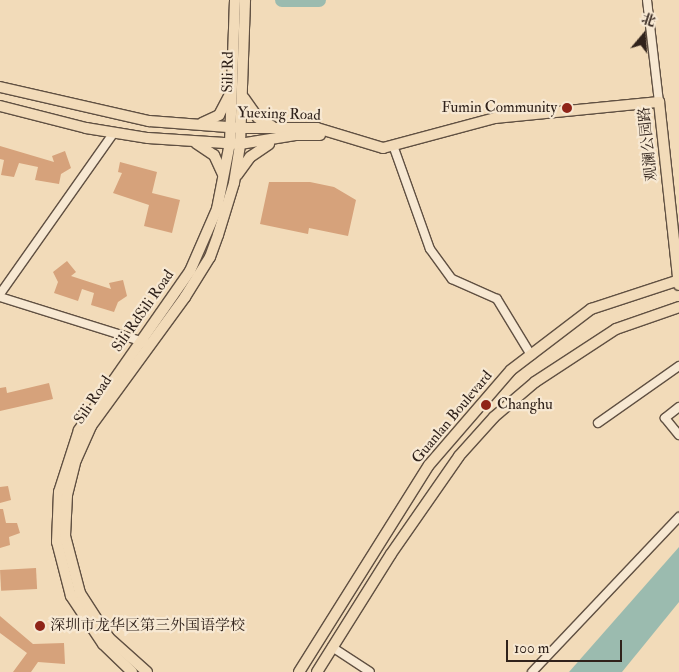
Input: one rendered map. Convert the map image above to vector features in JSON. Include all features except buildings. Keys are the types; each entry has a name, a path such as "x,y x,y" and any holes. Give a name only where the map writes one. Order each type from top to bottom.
{"main road":[{"name":"Sili Rd","path":"235,0 238,87"},
{"name":"Sili Rd","path":"235,144 245,0"},
{"name":"Yuexing Road","path":"0,87 92,110 149,121 236,127 317,128 373,147 394,148"},
{"path":"198,124 214,118 223,110 238,87"},
{"path":"238,87 247,106 258,118 283,127"},
{"path":"394,148 495,118 659,102"},
{"name":"观澜公园路","path":"659,102 679,282"},
{"name":"Yuexing Road","path":"0,106 114,134 235,144 306,134 330,137 375,152 389,152 394,148"},
{"path":"190,141 214,155 229,181 250,158 277,139"},
{"name":"Sili Road","path":"147,672 108,638 88,608 68,556 65,516 70,477 82,444 102,409 146,342 210,257 229,181 235,144"},
{"name":"Guanlan Boulevard","path":"299,672 429,465 511,370 591,309 679,282"},
{"name":"Guanlan Boulevard","path":"317,672 440,483 494,417 535,382 616,329 679,307"},
{"name":"Sili RdSili Road","path":"132,672 102,644 71,596 60,559 56,526 59,492 73,443 89,414 146,342"}],"street":[{"name":"观澜公园路","path":"647,0 659,102"},
{"path":"114,134 0,295 146,342"},
{"path":"394,148 430,249 452,279 497,299 531,355"},
{"path":"598,423 679,366"},
{"path":"679,407 665,418 679,435"},
{"path":"532,672 679,518"},
{"path":"332,647 370,672"}],"shaded area":[{"path":"679,547 679,602 622,672 569,672"}],"waterway":[{"path":"282,0 319,0"}],"place":[{"name":"Fumin Community","path":"567,108"},
{"name":"Changhu","path":"486,405"},
{"name":"深圳市龙华区第三外国语学校","path":"40,626"}]}
